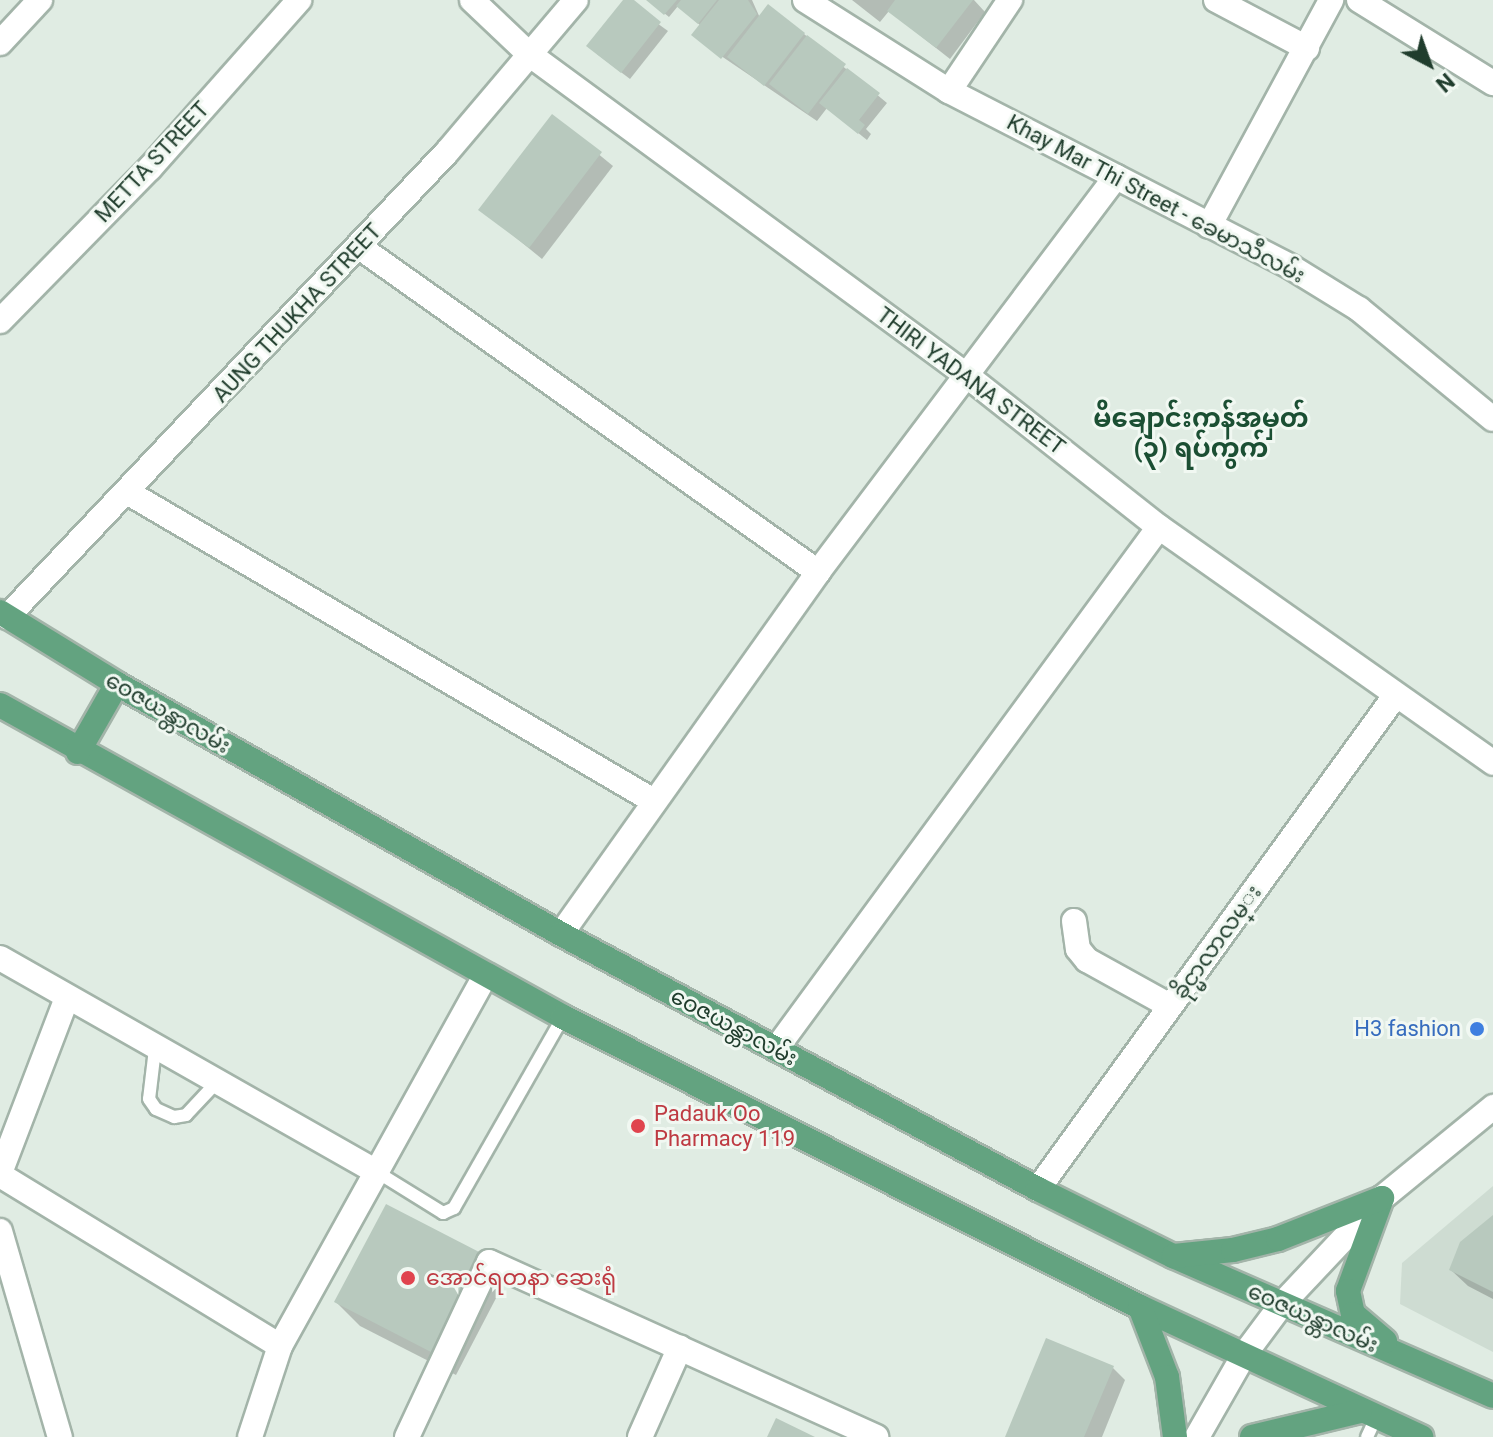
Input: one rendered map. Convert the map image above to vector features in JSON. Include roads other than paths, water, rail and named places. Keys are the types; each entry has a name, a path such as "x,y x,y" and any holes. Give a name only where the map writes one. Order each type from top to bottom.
{"main road":[{"name":"ဝေဇယန္တာလမ်း","path":"4,614 117,684 561,934 1038,1189 1173,1256 1493,1396"},
{"path":"78,752 117,684"},
{"path":"0,705 78,752 563,1017 1140,1307 1244,1355 1368,1422 1421,1437"},
{"path":"1173,1256 1233,1250 1278,1239 1382,1198"},
{"path":"1382,1198 1348,1291 1353,1314 1408,1360"},
{"path":"1140,1307 1167,1377 1175,1437"},
{"path":"1252,1437 1368,1422"}],"street":[{"path":"0,43 40,0"},
{"name":"METTA STREET","path":"0,321 150,168 299,0"},
{"name":"THIRI YADANA STREET","path":"472,0 529,54 965,374 1159,527 1493,763"},
{"name":"AUNG THUKHA STREET","path":"4,614 127,492 358,246 576,0"},
{"name":"Khay Mar Thi Street - ခေမာသီလမ်း","path":"805,0 949,91 1209,226 1359,309 1488,406"},
{"path":"949,91 1010,0"},
{"path":"1216,0 1307,48"},
{"path":"1209,226 1331,0"},
{"path":"1359,0 1493,83"},
{"path":"561,934 652,800 818,572 1116,177"},
{"path":"358,246 818,572"},
{"path":"127,492 652,800"},
{"path":"776,1049 1159,527"},
{"name":"ခိုင္မာလာလမ္း","path":"1038,1189 1395,696"},
{"path":"1074,921 1078,949 1087,960 1170,1006"},
{"path":"0,958 66,1000 377,1172"},
{"path":"250,1437 280,1346 486,975"},
{"path":"66,1000 0,1174 280,1346"},
{"path":"1197,1437 1244,1355 1282,1304 1382,1198 1493,1107"},
{"path":"0,1231 60,1437"},
{"path":"407,1437 489,1262 876,1437"},
{"path":"640,1437 680,1347"}],"lane":[{"path":"377,1172 443,1213 454,1208 563,1017"},
{"path":"155,1049 149,1099 156,1109 174,1117 186,1115 216,1083"}],"place":[{"name":"H3 fashion","path":"1477,1029"},
{"name":"Padauk Oo Pharmacy 119","path":"638,1126"},
{"name":"အောင်ရတနာ ဆေးရုံ","path":"408,1278"}],"district":[{"name":"မိချောင်းကန်အမှတ် (၃) ရပ်ကွက်","path":"1201,434"}]}
